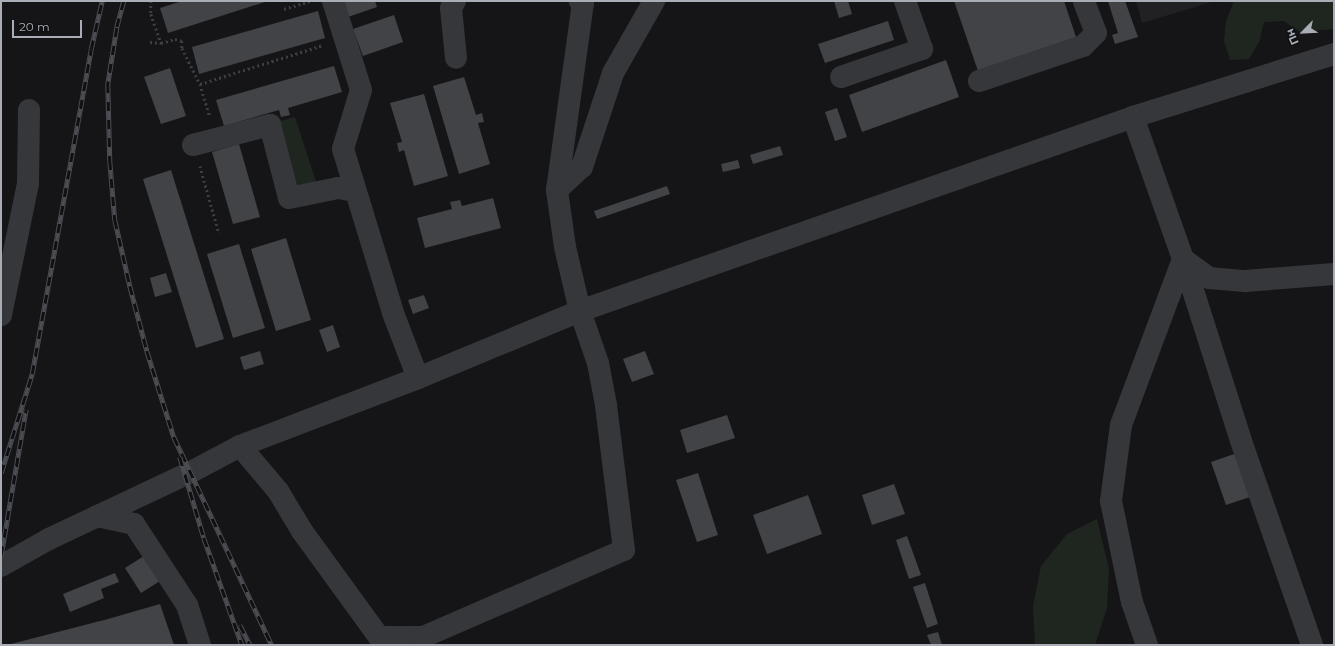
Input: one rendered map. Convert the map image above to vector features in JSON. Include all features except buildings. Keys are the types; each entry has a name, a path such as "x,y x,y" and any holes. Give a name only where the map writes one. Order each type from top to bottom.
{"lane":[{"path":"333,1 361,90 343,149 393,313 418,378"},
{"path":"455,1 451,8 456,58"},
{"path":"240,446 278,491 302,531 379,637 423,637 624,550 606,405 598,363 580,311 564,247 557,190 583,3 580,1"},
{"path":"557,190 582,167 613,73 654,1"},
{"path":"841,77 922,49 905,1"},
{"path":"979,81 1083,46 1096,33 1084,1"},
{"path":"1,566 49,539 191,472 240,446 418,378 580,311 1133,117 1334,54"},
{"path":"1,315 28,184 29,110"},
{"path":"1133,117 1183,259 1241,440 1312,645"},
{"path":"193,144 270,125 289,198 338,188 355,191"},
{"path":"1183,259 1209,278 1245,281 1334,274"},
{"path":"1147,645 1132,602 1111,501 1121,425 1183,259"},
{"path":"97,516 134,524 187,605 200,645"}],"path":[{"path":"152,1 151,14 161,43"},
{"path":"284,9 312,1"},
{"path":"200,84 344,38"},
{"path":"150,42 161,43 175,39 182,41 182,48 200,84 216,138"},
{"path":"193,144 219,233"}],"shaded area":[{"path":"1136,1 1215,1 1142,23"},
{"path":"1234,1 1334,1 1334,29 1300,32 1284,21 1264,22 1259,42 1249,59 1230,60 1224,41 1226,21"},
{"path":"295,117 317,185 299,192 277,122"},
{"path":"1097,519 1109,569 1107,608 1095,645 1035,645 1033,606 1041,566 1067,534"}],"railway":[{"path":"1,473 32,374 91,49 102,1"},
{"path":"124,1 117,28 108,84 110,161 115,220 130,286 147,351 174,437 272,645"},
{"path":"1,555 26,409"},
{"path":"180,457 204,538 242,645"},
{"path":"240,625 250,645"}]}
